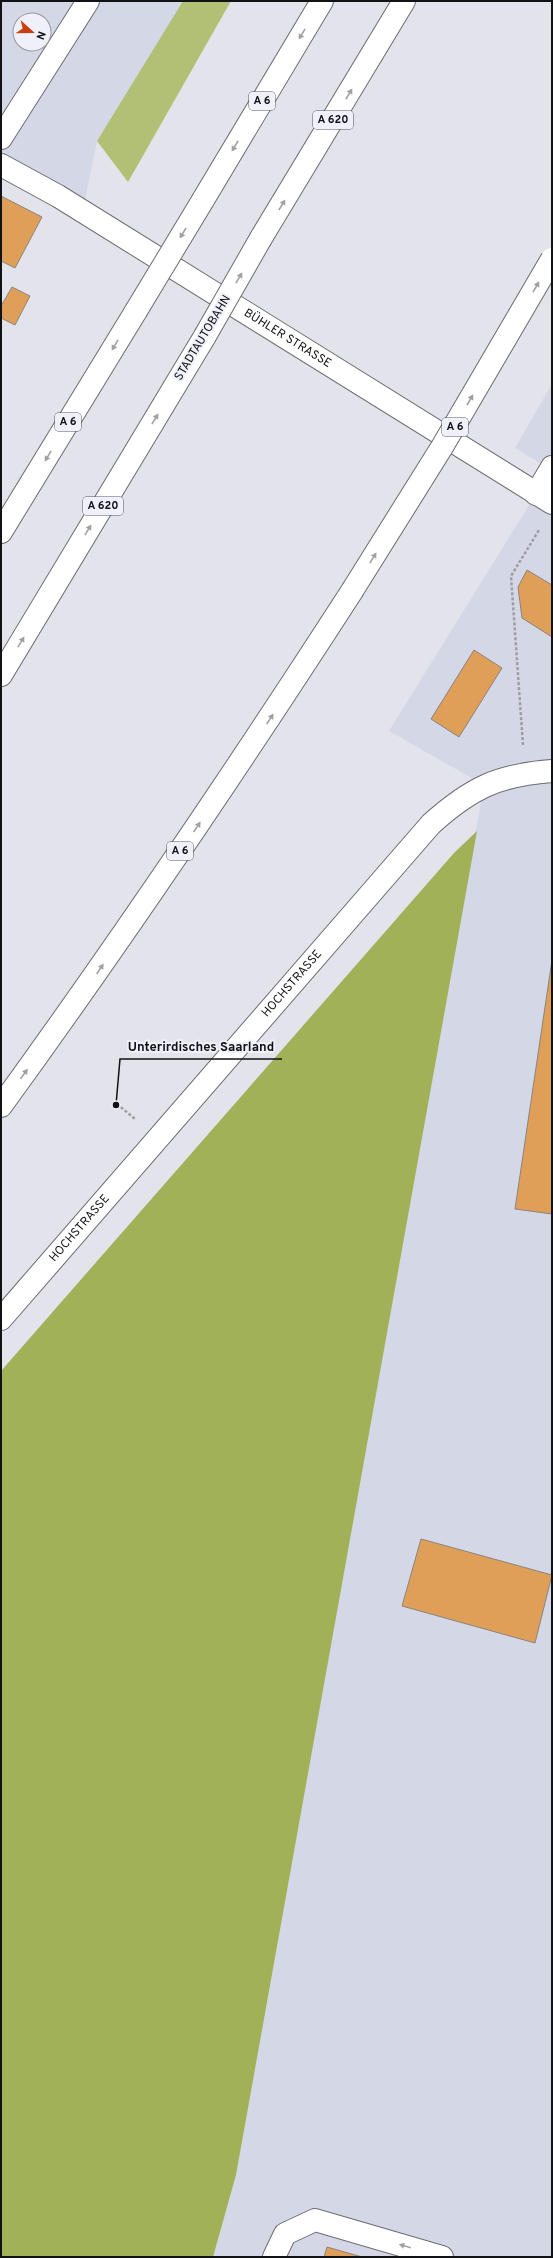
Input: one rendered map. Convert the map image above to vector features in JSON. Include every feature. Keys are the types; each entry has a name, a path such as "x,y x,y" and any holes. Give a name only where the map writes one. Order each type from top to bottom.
{"main road":[{"path":"1,138 88,1"},
{"name":"A 6","path":"1,532 322,1"},
{"name":"STADTAUTOBAHN","path":"1,675 404,1"},
{"name":"BÜHLER STRASSE","path":"1,165 58,196 544,499"},
{"name":"A 6","path":"1,1106 87,988 237,768 352,591 442,447 552,259"},
{"path":"544,499 552,467"},
{"name":"HOCHSTRASSE","path":"1,1319 431,824 454,802 484,785 525,773 552,771"},
{"path":"274,2257 285,2234 315,2220 442,2257"}],"path":[{"path":"525,773 511,576 540,529"}],"shaded area":[{"path":"1,1 183,1 97,141 81,219 1,176"},
{"path":"552,384 552,470 515,448"},
{"path":"536,494 552,503 552,2257 213,2257 236,2175 484,785 389,731"}],"green space":[{"path":"183,1 231,1 128,182 97,141"},
{"path":"477,831 236,2175 213,2257 1,2257 1,1371 454,853"}],"building":[{"path":"1,196 42,217 15,268 1,261"},
{"path":"12,287 30,296 15,325 1,318 1,306"},
{"path":"527,570 552,585 552,637 522,618 518,587"},
{"path":"474,650 502,668 459,737 431,719"},
{"path":"552,960 552,1214 515,1209"},
{"path":"421,1539 552,1575 535,1643 402,1606"},
{"path":"327,2247 362,2257 324,2257"}],"place":[{"name":"Unterirdisches Saarland","path":"116,1105"}]}
